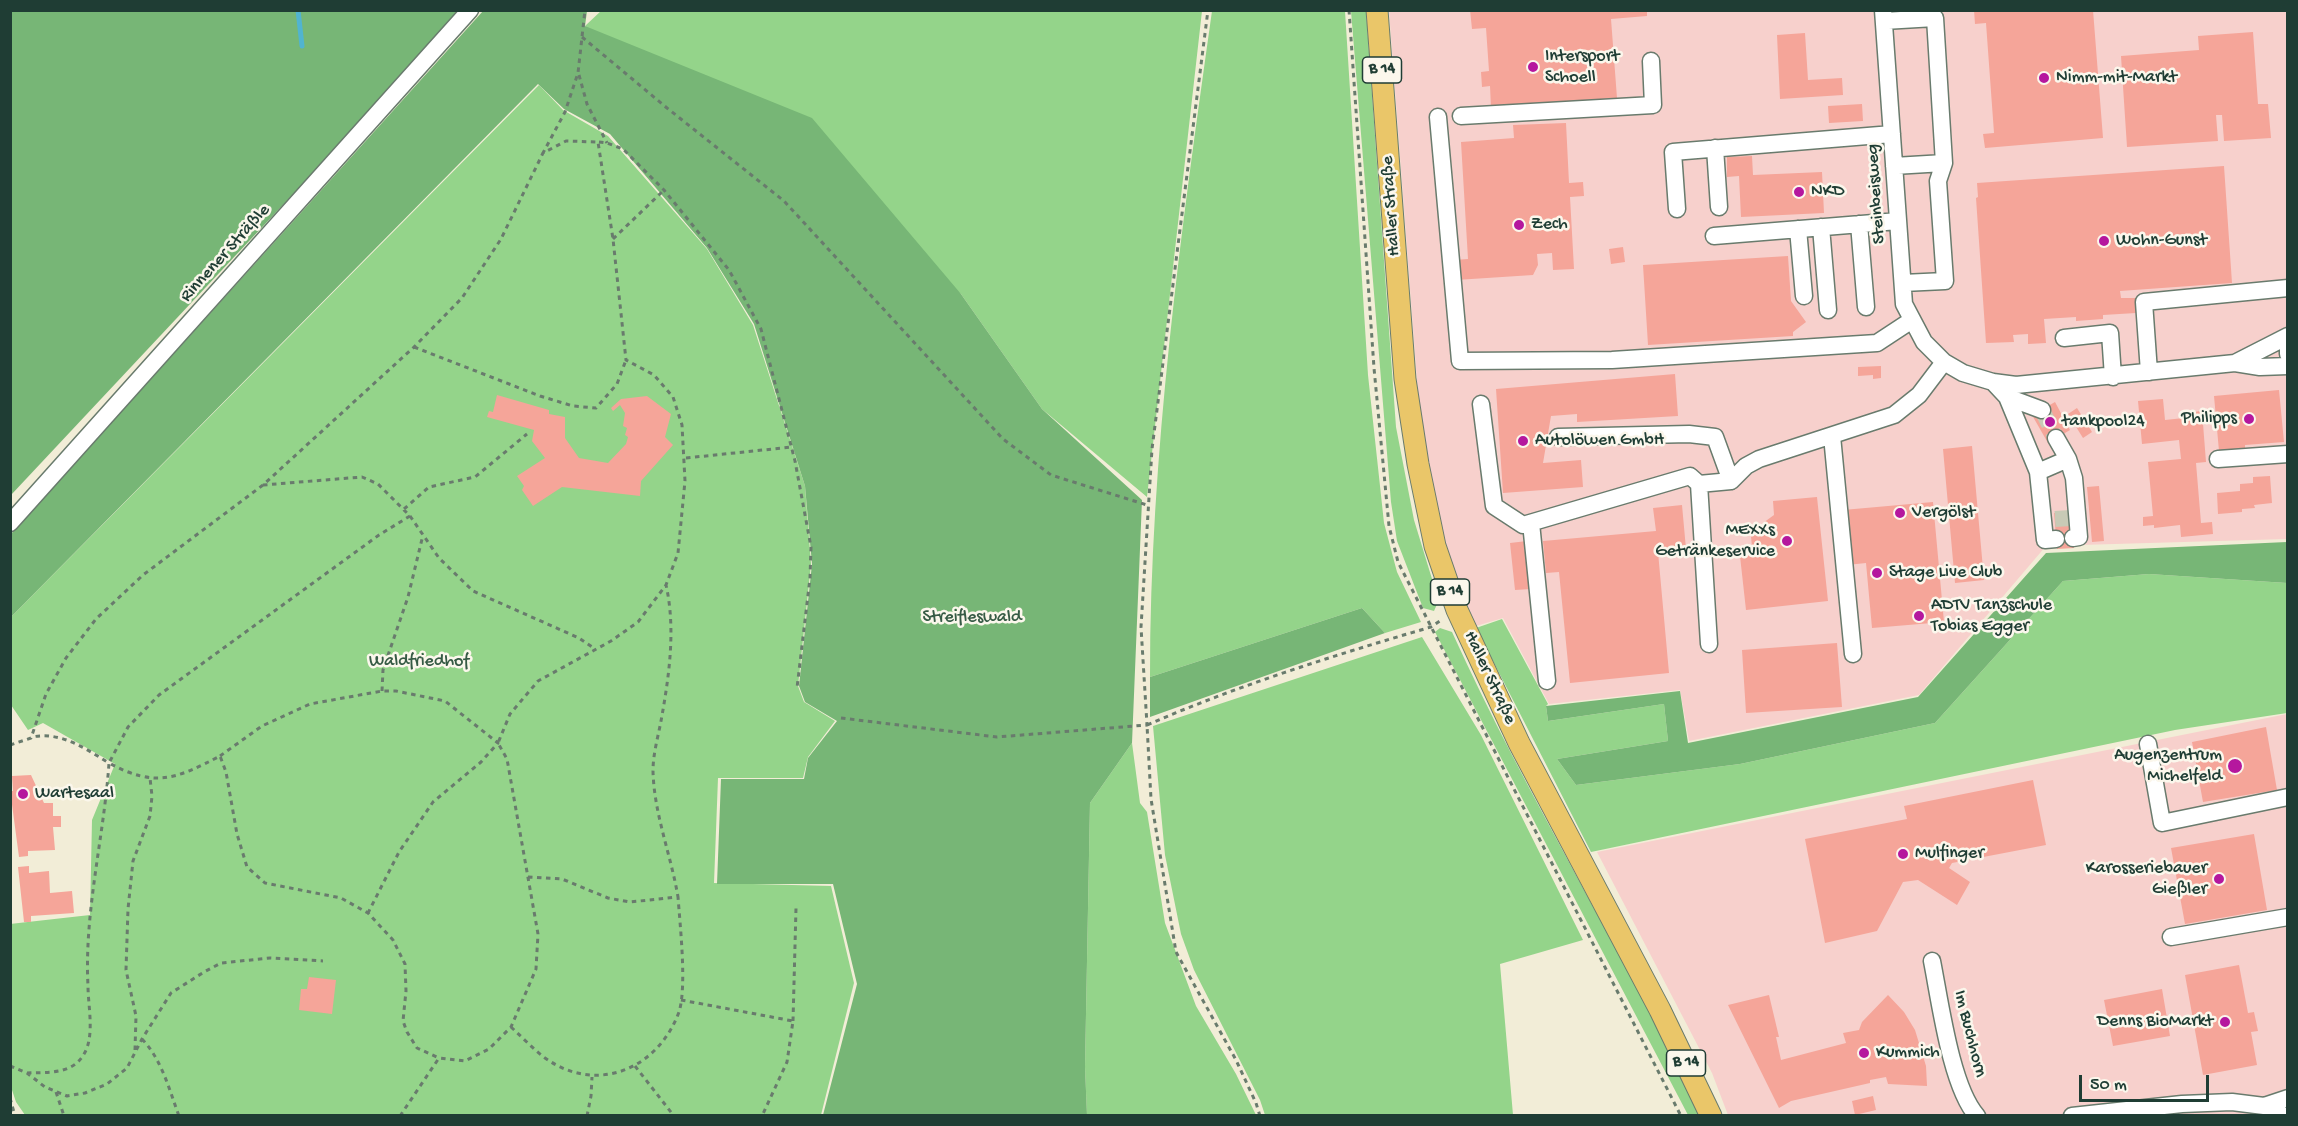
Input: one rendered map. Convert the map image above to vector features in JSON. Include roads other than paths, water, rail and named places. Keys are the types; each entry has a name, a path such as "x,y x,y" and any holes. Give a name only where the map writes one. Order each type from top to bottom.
{"main road":[{"name":"Haller Straße","path":"1377,10 1406,379 1418,464 1435,546 1457,610 1519,743 1660,1011 1712,1116"}],"street":[{"name":"Rinnener Sträßle","path":"10,523 470,10"},
{"name":"Steinbeisweg","path":"1884,16 1904,304 1924,342 1944,362 1963,374 2016,385 2235,363 2260,367 2288,366"},
{"path":"1884,16 1935,18 1944,163 1938,181 1945,281 1903,283"},
{"path":"1461,116 1653,105 1651,61"},
{"path":"1438,117 1460,361 1612,360 1877,343 1912,320"},
{"path":"1677,209 1673,152 1892,134"},
{"path":"1715,148 1719,207"},
{"path":"1894,166 1944,163"},
{"path":"1714,236 1898,221"},
{"path":"1859,224 1866,307"},
{"path":"1821,227 1828,310"},
{"path":"1798,229 1804,296"},
{"path":"2149,372 2144,302 2288,288"},
{"path":"2064,338 2110,333 2113,376"},
{"name":"Steinbeisweg","path":"2235,363 2288,336"},
{"path":"2288,342 2288,354"},
{"path":"1481,404 1494,506 1523,525 1690,477 1699,484 1731,481 1746,466 1759,459 1894,415 1919,395 1944,362"},
{"path":"1993,382 2007,397 2062,527 2074,478 2068,459 2056,438"},
{"path":"2007,397 2042,410"},
{"path":"1558,437 1689,434 1714,437 1731,481"},
{"path":"1832,436 1853,654"},
{"path":"2218,459 2288,454"},
{"path":"2038,472 2068,459"},
{"path":"1699,484 1709,644"},
{"path":"1531,523 1547,681"},
{"path":"2148,744 2162,823 2288,797"},
{"path":"2171,937 2288,917"},
{"name":"Im Buchhorn","path":"1932,961 1949,1046 1960,1083 1976,1115"},
{"path":"2264,1106 2288,1098"},
{"path":"2072,1116 2182,1104 2232,1102 2264,1106 2284,1116"}],"waterway":[{"path":"298,10 302,46"}],"tunnel":[{"path":"2042,410 2056,438"},
{"path":"2055,519 2071,518"}],"place":[{"name":"Intersport Schoell","path":"1533,67"},
{"name":"Nimm-mit-Markt","path":"2044,78"},
{"name":"NKD","path":"1799,192"},
{"name":"Zech","path":"1519,225"},
{"name":"Wohn-Gunst","path":"2104,241"},
{"name":"Philipps","path":"2249,419"},
{"name":"tankpool24","path":"2050,422"},
{"name":"Autolöwen GmbH","path":"1523,441"},
{"name":"Vergölst","path":"1900,513"},
{"name":"MEXXs Getränkeservice","path":"1787,541"},
{"name":"Stage Live Club","path":"1877,573"},
{"name":"ADTV Tanzschule Tobias Egger","path":"1919,616"},
{"name":"Augenzentrum Michelfeld","path":"2235,766"},
{"name":"Wartesaal","path":"23,794"},
{"name":"Mulfinger","path":"1903,854"},
{"name":"Karosseriebauer Gießler","path":"2219,879"},
{"name":"Denns BioMarkt","path":"2225,1022"},
{"name":"Kummich","path":"1864,1053"}],"park label":[{"name":"Streifleswald","path":"972,618"},
{"name":"Waldfriedhof","path":"419,662"}]}
